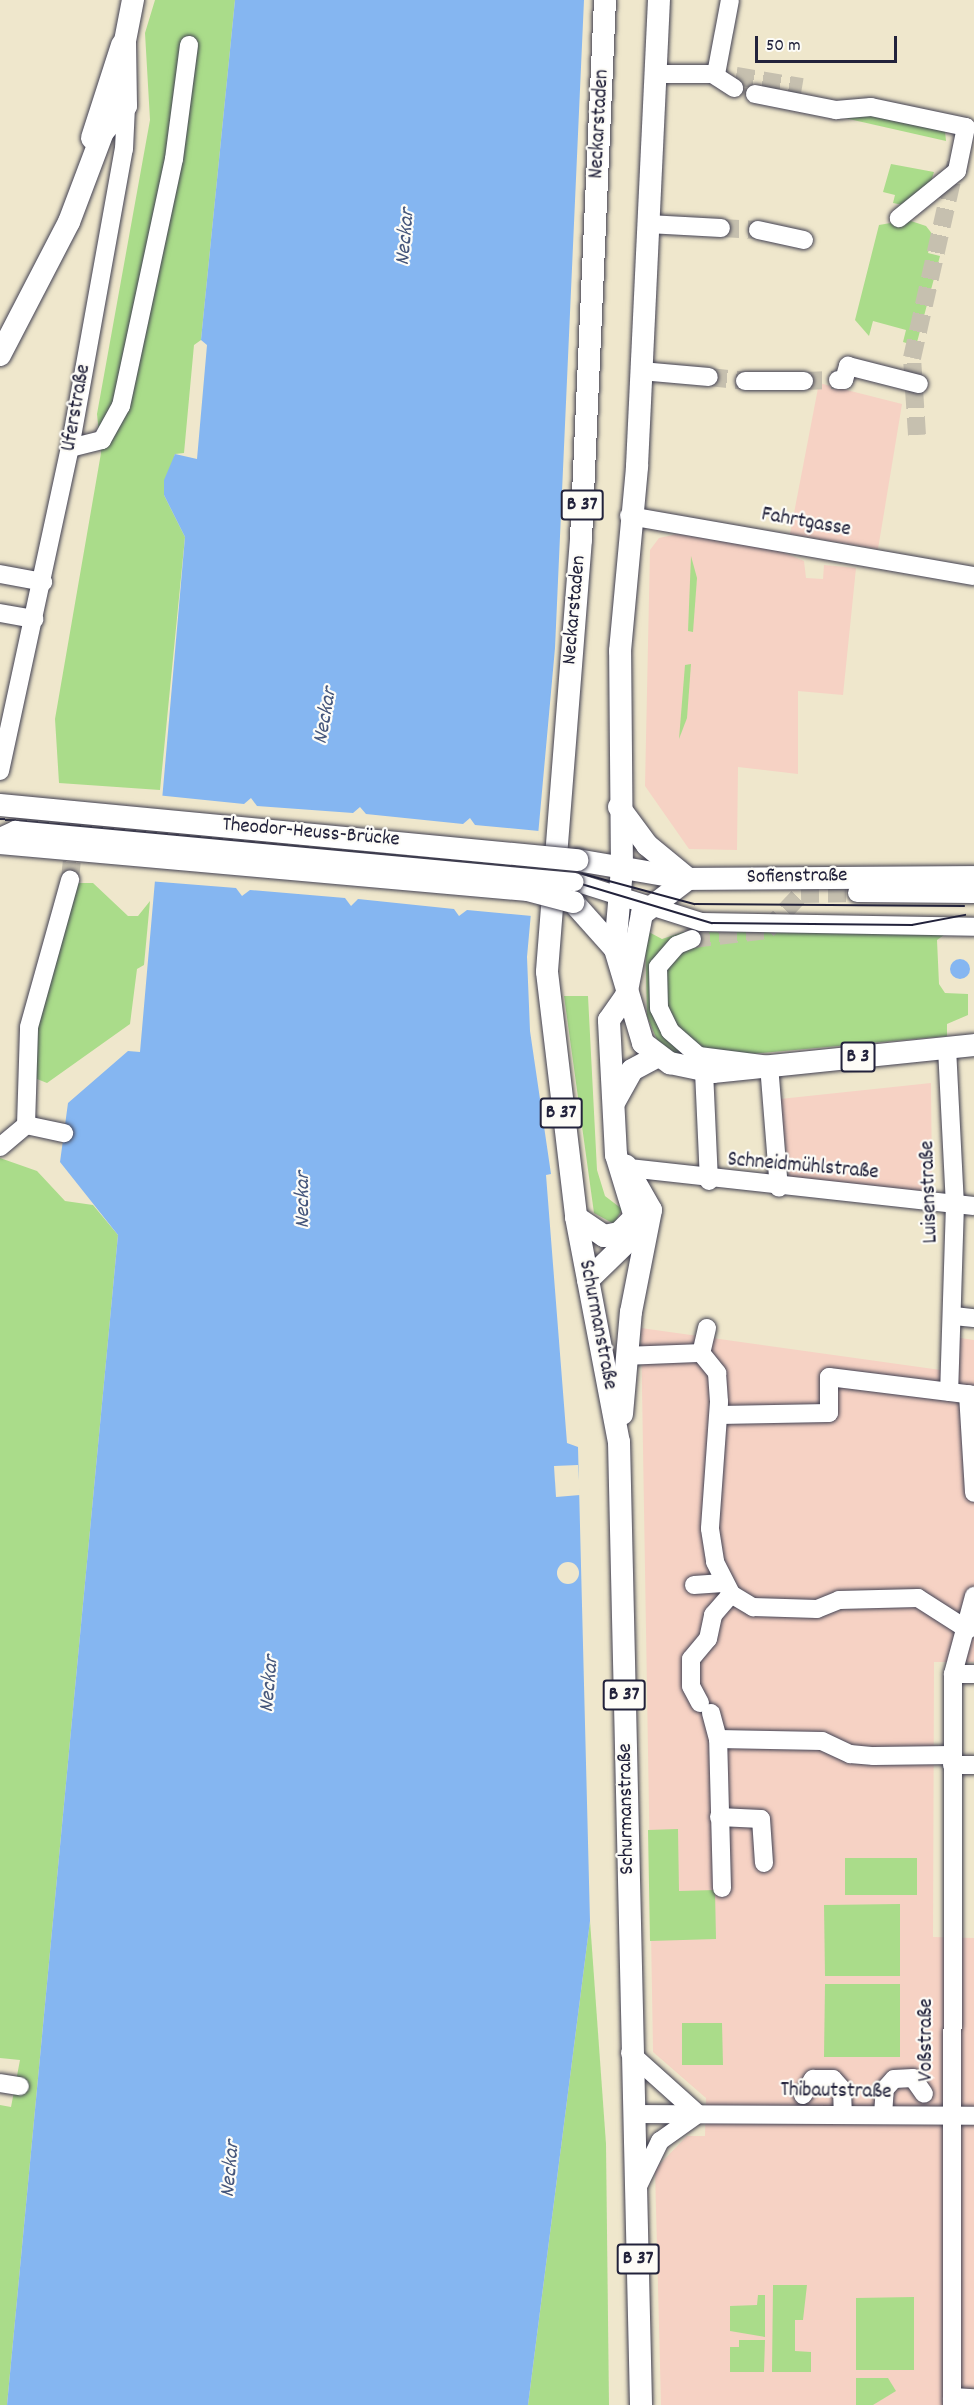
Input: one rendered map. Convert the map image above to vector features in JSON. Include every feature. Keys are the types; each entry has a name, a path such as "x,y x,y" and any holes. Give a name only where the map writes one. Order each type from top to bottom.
{"main road":[{"path":"85,177 111,65 125,41 133,0"},
{"name":"Neckarstaden","path":"576,1217 547,972 581,539 605,0"},
{"path":"615,950 622,869 619,807 620,651 641,370 659,0"},
{"name":"Uferstraße","path":"125,41 126,106"},
{"path":"0,355 60,241 106,127 126,106"},
{"name":"Theodor-Heuss-Brücke","path":"0,805 575,881"},
{"path":"588,1280 627,1242 636,1217 622,1162 608,1030 613,1011 626,996 636,928 648,905 688,879 647,845 619,807"},
{"name":"Theodor-Heuss-Brücke","path":"0,843 528,890 622,869"},
{"name":"Sofienstraße","path":"622,869 688,879 974,877"},
{"path":"575,881 615,950 638,1034 656,1057 632,1070 615,1101"},
{"name":"B 3","path":"656,1057 704,1071 974,1045"},
{"path":"619,1442 626,1356 651,1210 622,1162"},
{"path":"576,1217 604,1236 619,1233 636,1217"},
{"name":"Schurmanstraße","path":"576,1217 619,1442 630,2053 641,2405"}],"street":[{"path":"655,74 725,74 730,0"},
{"path":"70,448 102,440 121,406 174,159 189,45"},
{"path":"755,94 836,110 871,106 966,128 957,171 899,218"},
{"name":"Uferstraße","path":"0,771 43,582 70,448 124,149 126,106"},
{"path":"648,224 721,228"},
{"path":"758,230 804,240"},
{"path":"838,380 844,380 848,366 919,384"},
{"path":"641,370 709,377"},
{"path":"745,381 804,381"},
{"name":"Fahrtgasse","path":"629,516 972,576"},
{"path":"0,574 43,582"},
{"path":"0,613 34,620"},
{"path":"0,837 15,830 575,881 712,923 974,927"},
{"path":"0,1147 26,1125 29,1027 70,880"},
{"path":"857,893 974,894"},
{"path":"692,939 665,956 655,978 659,1008 669,1031 699,1056 769,1065 779,1188"},
{"name":"Luisenstraße","path":"947,1048 955,1209 954,1316 949,1392"},
{"path":"704,1071 709,1181"},
{"path":"26,1125 64,1133"},
{"name":"Schneidmühlstraße","path":"622,1162 656,1173 709,1181 955,1209 974,1206"},
{"path":"954,1316 974,1318"},
{"path":"701,1353 707,1328"},
{"path":"626,1356 701,1353"},
{"path":"701,1353 717,1373 719,1415 710,1529 727,1589 713,1615 703,1624 708,1639 691,1659 691,1686 706,1708 718,1739 722,1888"},
{"path":"719,1415 829,1413 829,1377 971,1394 974,1493"},
{"path":"694,1585 727,1589 753,1607 817,1609 839,1600 918,1598 968,1629"},
{"path":"974,1596 968,1629 968,1648 953,1674 974,1674"},
{"name":"Voßstraße","path":"952,2401 949,2117 953,1674"},
{"path":"718,1739 822,1741 850,1754 952,1760 974,1765"},
{"path":"719,1817 761,1819 764,1863"},
{"path":"630,2053 698,2114 660,2141 636,2194"},
{"path":"883,2115 885,2089 894,2079 913,2078 924,2094"},
{"path":"803,2095 813,2079 833,2079 842,2089 843,2114"},
{"path":"0,2083 20,2086"},
{"name":"Thibautstraße","path":"633,2114 974,2116"},
{"path":"952,2401 974,2398"}],"shaded area":[{"path":"819,383 902,404 878,549 790,534"},
{"path":"677,534 780,551 804,561 806,578 823,579 824,565 856,568 843,695 798,691 798,774 738,767 737,850 689,849 645,786 650,550 659,538"},
{"path":"931,1083 932,1192 789,1177 780,1099"},
{"path":"641,1328 955,1372 954,1337 974,1340 974,1662 934,1662 933,1937 974,1938 974,2405 661,2405 655,2169 687,2136 705,2136 706,2098 653,2052"}],"green space":[{"path":"155,0 235,0 201,340 194,345 184,453 175,454 164,495 185,537 160,790 59,783 55,719 101,453 97,414 150,120 145,33"},
{"path":"849,111 945,131 946,141 840,117"},
{"path":"891,164 934,172 930,184 903,205 893,203 895,195 883,192"},
{"path":"908,220 926,226 933,235 928,253 940,256 916,346 903,342 906,330 873,321 869,336 855,320 879,225"},
{"path":"691,556 697,578 693,632 688,631"},
{"path":"691,664 687,718 679,739 685,665"},
{"path":"76,883 93,883 128,916 138,916 150,901 144,965 137,969 130,1024 47,1083 37,1079 34,1061 38,1018"},
{"path":"645,930 662,939 683,932 951,930 937,940 939,984 945,993 968,994 968,1015 947,1024 947,1036 739,1055 704,1052 676,1031 661,987 666,965 692,943 682,936 656,956 650,994 659,1026 687,1055 685,1060 658,1042 647,1016"},
{"path":"564,996 588,996 597,1170 605,1196 622,1209 614,1224 594,1213"},
{"path":"0,1158 37,1171 65,1201 93,1205 118,1235 7,2405 0,2405 0,2105 11,2107 20,2060 0,2058"},
{"path":"678,1829 679,1891 715,1890 716,1939 650,1941 648,1830"},
{"path":"845,1858 917,1858 917,1895 845,1895"},
{"path":"900,1904 900,1976 825,1976 824,1905"},
{"path":"590,1921 606,2144 609,2405 528,2405"},
{"path":"825,1984 900,1984 900,2057 824,2057"},
{"path":"682,2023 722,2023 723,2065 682,2065"},
{"path":"773,2285 807,2285 803,2320 795,2320 795,2351 811,2352 811,2372 772,2372"},
{"path":"758,2295 765,2295 765,2337 730,2331 730,2306 757,2305"},
{"path":"914,2297 914,2370 856,2370 856,2298"},
{"path":"739,2340 765,2340 764,2372 730,2372 730,2347 739,2347"},
{"path":"856,2378 888,2378 896,2391 873,2405 856,2405"}],"water":[{"name":"Neckar","path":"235,0 584,0 555,648 527,957 530,1031 551,1174 546,1175 567,1443 578,1447 590,1921 528,2405 7,2405 118,1235 60,1162 68,1103 128,1051 140,1052 185,537 164,495 164,480 175,454 197,459 207,345 201,340"},
{"path":"956,959 964,959 970,965 970,973 964,979 956,979 950,973 950,965"}],"pier":[{"path":"156,795 244,804 251,798 257,806 353,813 360,807 366,814 463,824 470,818 475,825 539,831 532,916 467,910 459,916 454,909 358,899 351,906 345,898 250,890 242,896 236,888 148,881"},
{"path":"578,1465 580,1495 556,1497 554,1466"},
{"path":"564,1562 572,1562 579,1569 579,1577 572,1584 564,1584 557,1577 557,1569"}],"tunnel":[{"path":"736,76 802,87"},
{"path":"917,435 912,358 956,163"},
{"path":"721,228 758,230"},
{"path":"709,377 745,381"},
{"path":"804,381 838,380"},
{"path":"70,880 77,807"},
{"path":"692,939 767,930 801,894 857,893"}],"tram line":[{"path":"0,819 576,872 695,904 964,906"},
{"path":"0,828 575,882 712,923 912,925 965,915"}]}
